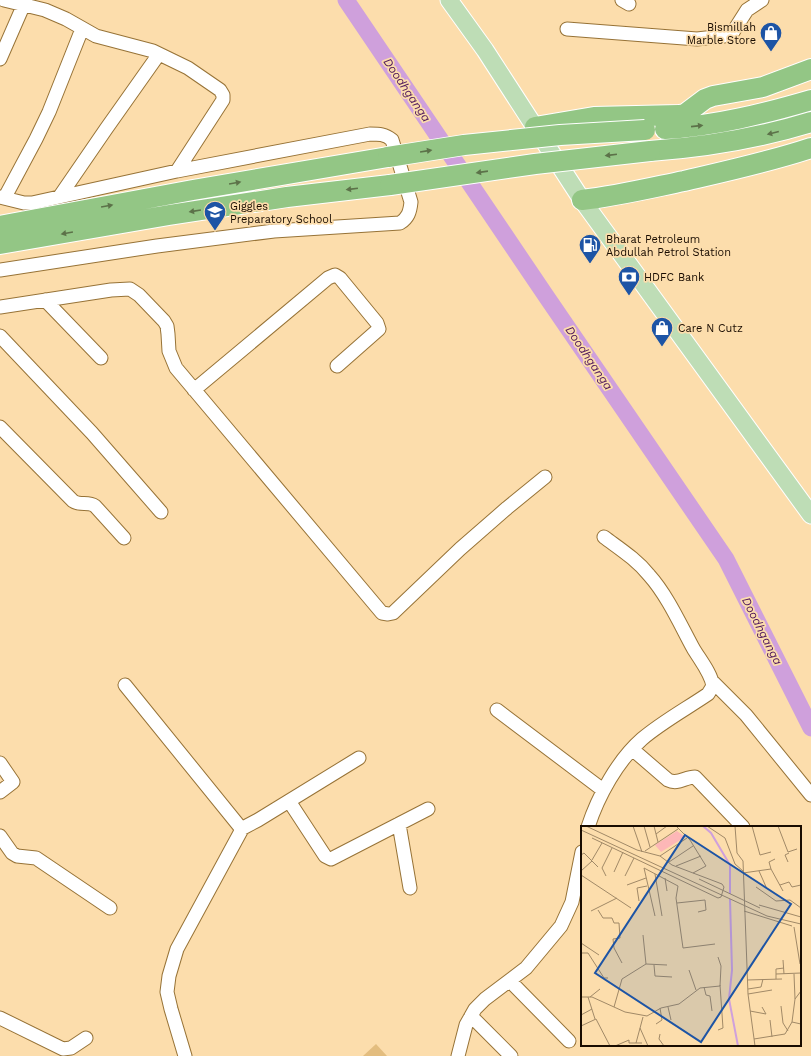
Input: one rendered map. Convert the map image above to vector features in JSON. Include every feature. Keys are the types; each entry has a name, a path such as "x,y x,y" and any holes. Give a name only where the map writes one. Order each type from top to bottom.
{"highway":[{"path":"536,127 594,117 679,116 685,114 705,99 713,96 763,86 811,69"},
{"path":"0,226 193,190 464,145 560,135 682,128 713,124 745,118 811,100"},
{"path":"0,244 279,199 535,164 691,148 725,143 761,136 811,122"},
{"path":"582,200 611,197 711,175 784,157 811,148"}],"main road":[{"path":"449,0 485,50 582,200 811,515"}],"street":[{"path":"4,0 24,4 56,14 82,29 106,40 145,48 198,74 220,90 223,100 177,171"},
{"path":"567,29 697,39 724,36 733,32 747,10 762,0"},
{"path":"0,59 24,4"},
{"path":"0,270 157,246 274,231 400,223 410,211 411,202 392,140 387,136 379,134 370,134 177,171 32,203 15,201 3,197 36,139 82,29"},
{"path":"60,196 159,54"},
{"path":"194,390 328,278 335,275 340,278 377,324 379,329 336,366"},
{"path":"0,307 116,289 130,289 139,295 167,326 169,351 176,368 382,613 388,614 393,612 460,548 545,477"},
{"path":"45,300 101,358"},
{"path":"0,336 92,433 161,512"},
{"path":"0,427 73,501 76,503 91,503 96,506 124,538"},
{"path":"604,538 629,556 649,575 661,592 712,681 746,716 811,795"},
{"path":"588,826 594,809 604,790 632,749 655,729 708,694 713,686 712,681"},
{"path":"125,685 238,822 241,829"},
{"path":"497,710 604,790"},
{"path":"632,749 668,780 677,782 695,777 741,826"},
{"path":"185,1056 170,1009 167,992 169,976 177,949 241,829 359,758"},
{"path":"0,763 13,782 0,792"},
{"path":"289,801 325,856 331,859 428,809"},
{"path":"399,824 410,888"},
{"path":"0,836 12,853 17,856 36,858 110,908"},
{"path":"458,1056 466,1024 475,1009 485,999 526,968 561,926 572,902 581,857"},
{"path":"510,981 569,1041"},
{"path":"471,1016 511,1056"},
{"path":"0,1018 63,1049 71,1048 86,1038"}],"building":[{"path":"376,1044 387,1056 363,1056"}],"waterway":[{"name":"Doodhganga","path":"346,0 726,559 811,728"}],"place":[{"name":"Bismillah Marble Store","path":"771,52"},
{"name":"Giggles Preparatory School","path":"215,232"},
{"name":"Bharat Petroleum Abdullah Petrol Station","path":"590,264"},
{"name":"HDFC Bank","path":"629,296"},
{"name":"Care N Cutz","path":"662,348"}]}
